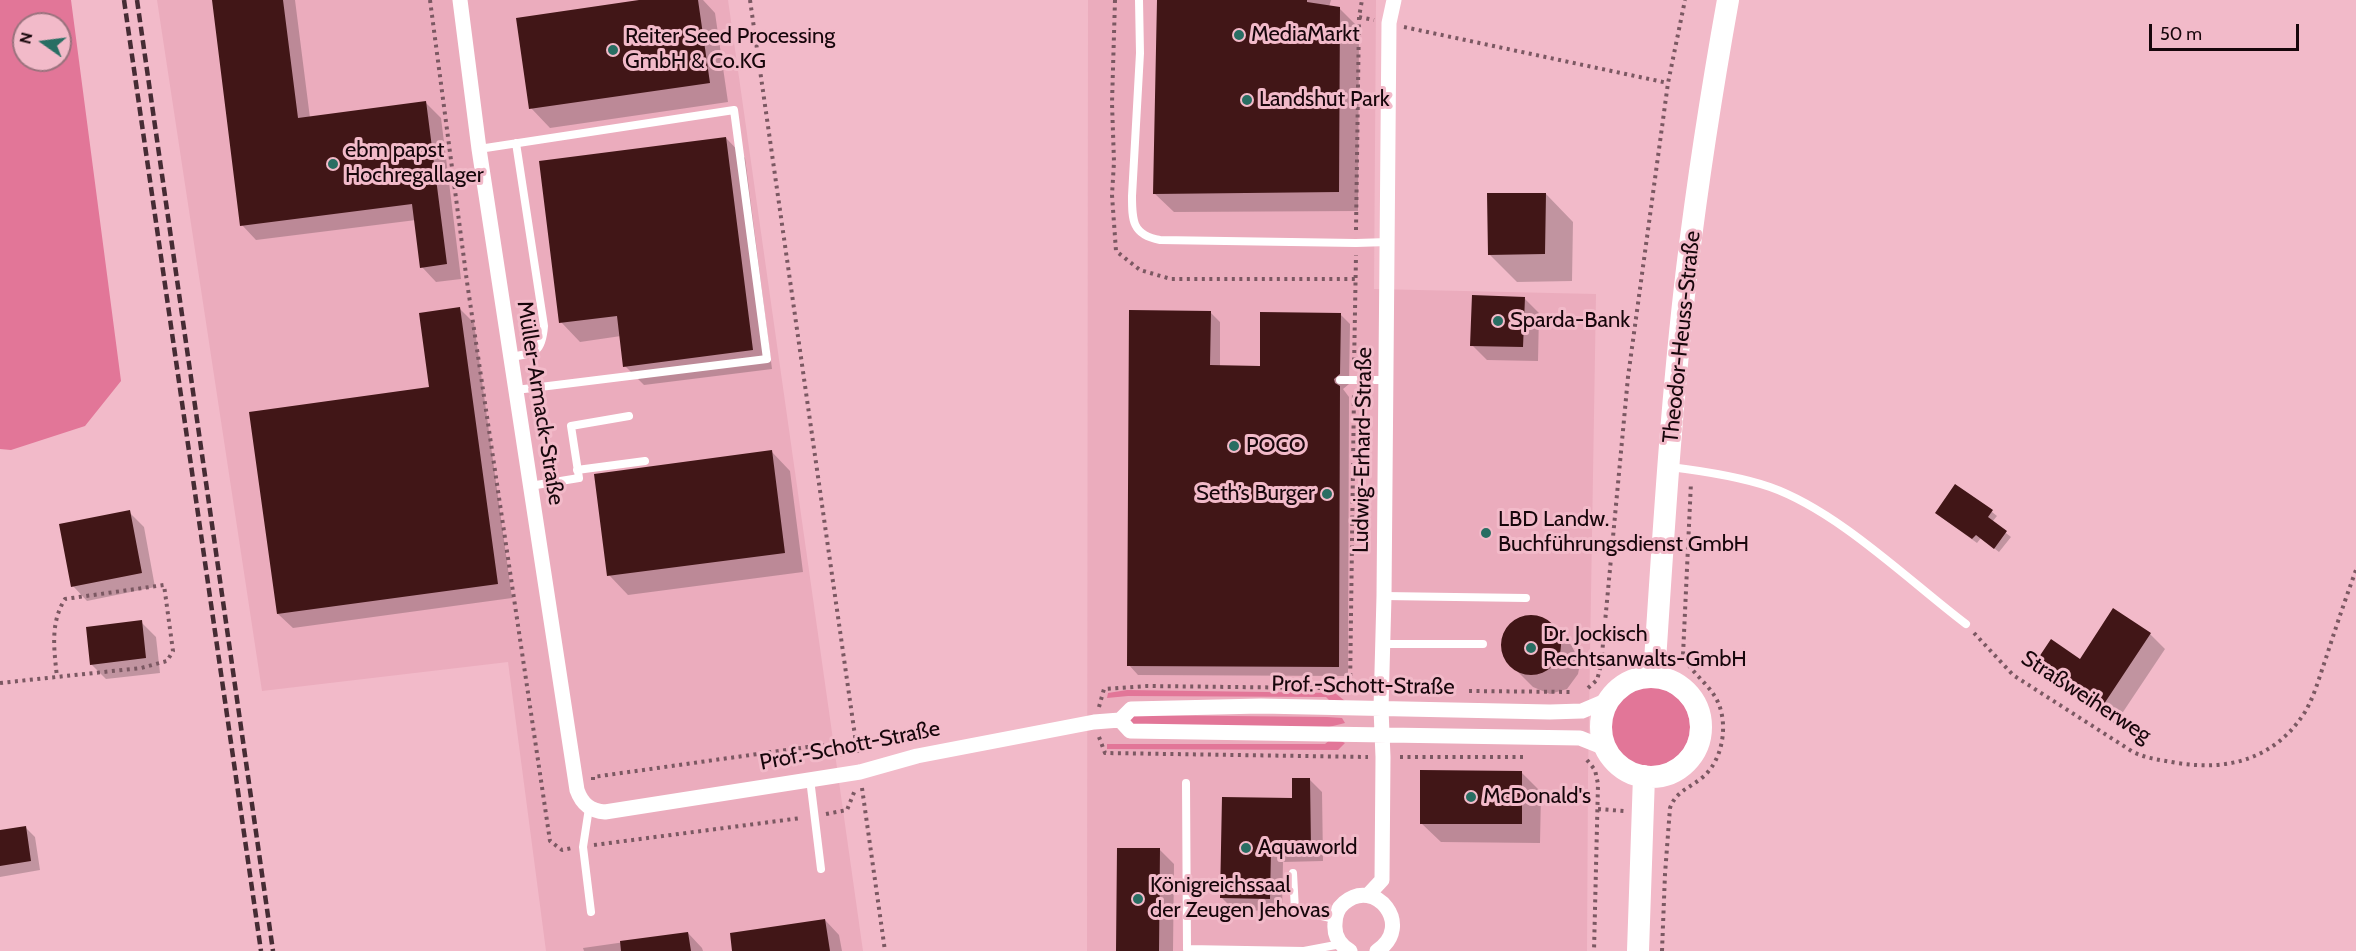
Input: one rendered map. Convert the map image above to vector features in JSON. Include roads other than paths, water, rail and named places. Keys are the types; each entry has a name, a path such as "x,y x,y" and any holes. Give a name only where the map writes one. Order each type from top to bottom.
{"main road":[{"name":"Theodor-Heuss-Straße","path":"1654,676 1669,467 1688,260 1707,116 1728,0"},
{"path":"1654,676 1676,683 1692,699 1700,720 1700,732 1693,753 1686,762 1667,774 1644,776 1621,767 1609,755 1600,724 1608,700 1628,682 1636,678 1654,676"},
{"path":"1638,951 1644,776"}],"street":[{"name":"Müller-Armack-Straße","path":"460,0 479,149 577,790 580,801 589,808"},
{"name":"Ludwig-Erhard-Straße","path":"1368,895 1382,880 1383,736 1381,709 1389,23 1395,0"},
{"name":"Prof.-Schott-Straße","path":"589,808 605,812 860,772 917,756 1021,735 1094,722 1120,720 1131,709 1261,706 1574,712 1591,708 1608,700"},
{"name":"Prof.-Schott-Straße","path":"1120,720 1130,731 1574,738 1588,739 1605,747"},
{"path":"1345,947 1336,936 1335,919 1338,910 1351,898 1368,895 1383,902 1392,917 1392,933 1389,941 1377,951"}],"lane":[{"path":"1139,0 1140,53 1132,217 1138,230 1147,238 1160,240 1388,242"},
{"path":"479,149 734,110 767,359 516,390"},
{"path":"511,357 530,354 538,350 543,340 544,326 516,143"},
{"path":"1340,380 1386,380"},
{"path":"530,486 579,478 571,426 629,416"},
{"path":"577,470 645,461"},
{"path":"1669,467 1770,487 1808,505 1868,547 1966,624"},
{"path":"1384,596 1526,598"},
{"path":"1382,644 1483,644"},
{"path":"810,779 821,869"},
{"path":"1186,783 1187,949 1304,951 1345,947"},
{"path":"589,808 584,847 591,912"},
{"path":"1293,873 1295,910 1335,919"}],"railway":[{"path":"124,0 261,951"},
{"path":"137,0 273,951"}],"place":[{"name":"MediaMarkt","path":"1239,35"},
{"name":"Reiter Seed Processing GmbH & Co.KG","path":"613,50"},
{"name":"Landshut Park","path":"1247,100"},
{"name":"ebm papst Hochregallager","path":"333,164"},
{"name":"Sparda-Bank","path":"1498,321"},
{"name":"POCO","path":"1234,446"},
{"name":"Seth’s Burger","path":"1327,494"},
{"name":"LBD Landw. Buchführungsdienst GmbH","path":"1486,533"},
{"name":"Dr. Jockisch Rechtsanwalts-GmbH","path":"1531,648"},
{"name":"McDonald's","path":"1471,797"},
{"name":"Aquaworld","path":"1246,848"},
{"name":"Königreichssaal der Zeugen Jehovas","path":"1138,899"}]}
